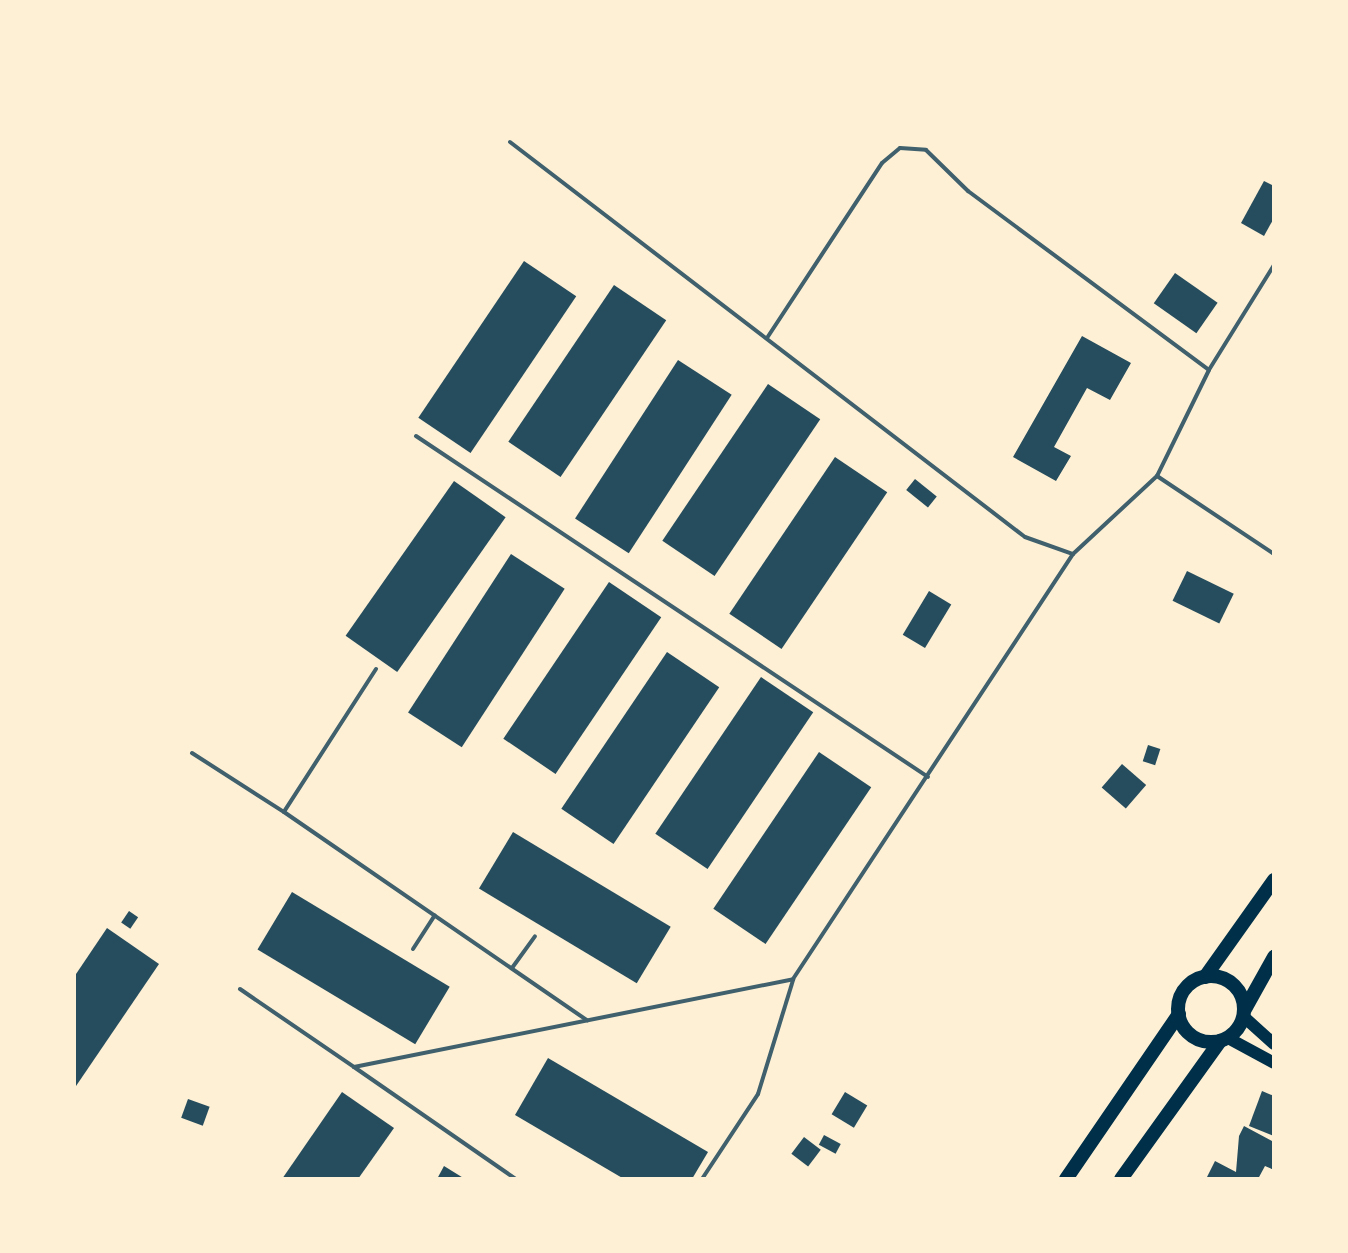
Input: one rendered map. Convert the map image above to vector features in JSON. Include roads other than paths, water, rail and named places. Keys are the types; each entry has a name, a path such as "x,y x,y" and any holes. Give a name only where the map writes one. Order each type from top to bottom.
{"highway":[{"path":"1205,977 1274,880"},
{"path":"1121,1179 1244,1013 1274,957"},
{"path":"1224,1039 1198,1040 1189,1033 1179,1014 1179,1004 1187,986 1214,976 1232,984 1244,1013"},
{"path":"1066,1179 1179,1014"}],"main road":[{"path":"1244,1013 1274,1044"},
{"path":"1224,1039 1274,1063"}],"lane":[{"path":"510,142 1025,537 1073,554"},
{"path":"766,339 882,163 900,148 926,150 968,191 1209,370"},
{"path":"702,1179 758,1094 793,979 1073,554 1157,476 1209,370 1274,265"},
{"path":"416,436 928,777"},
{"path":"1157,476 1274,554"},
{"path":"284,812 376,669"},
{"path":"192,753 284,812 587,1020"},
{"path":"413,949 435,915"},
{"path":"512,968 535,936"},
{"path":"354,1067 793,979"},
{"path":"240,989 516,1179"}]}
